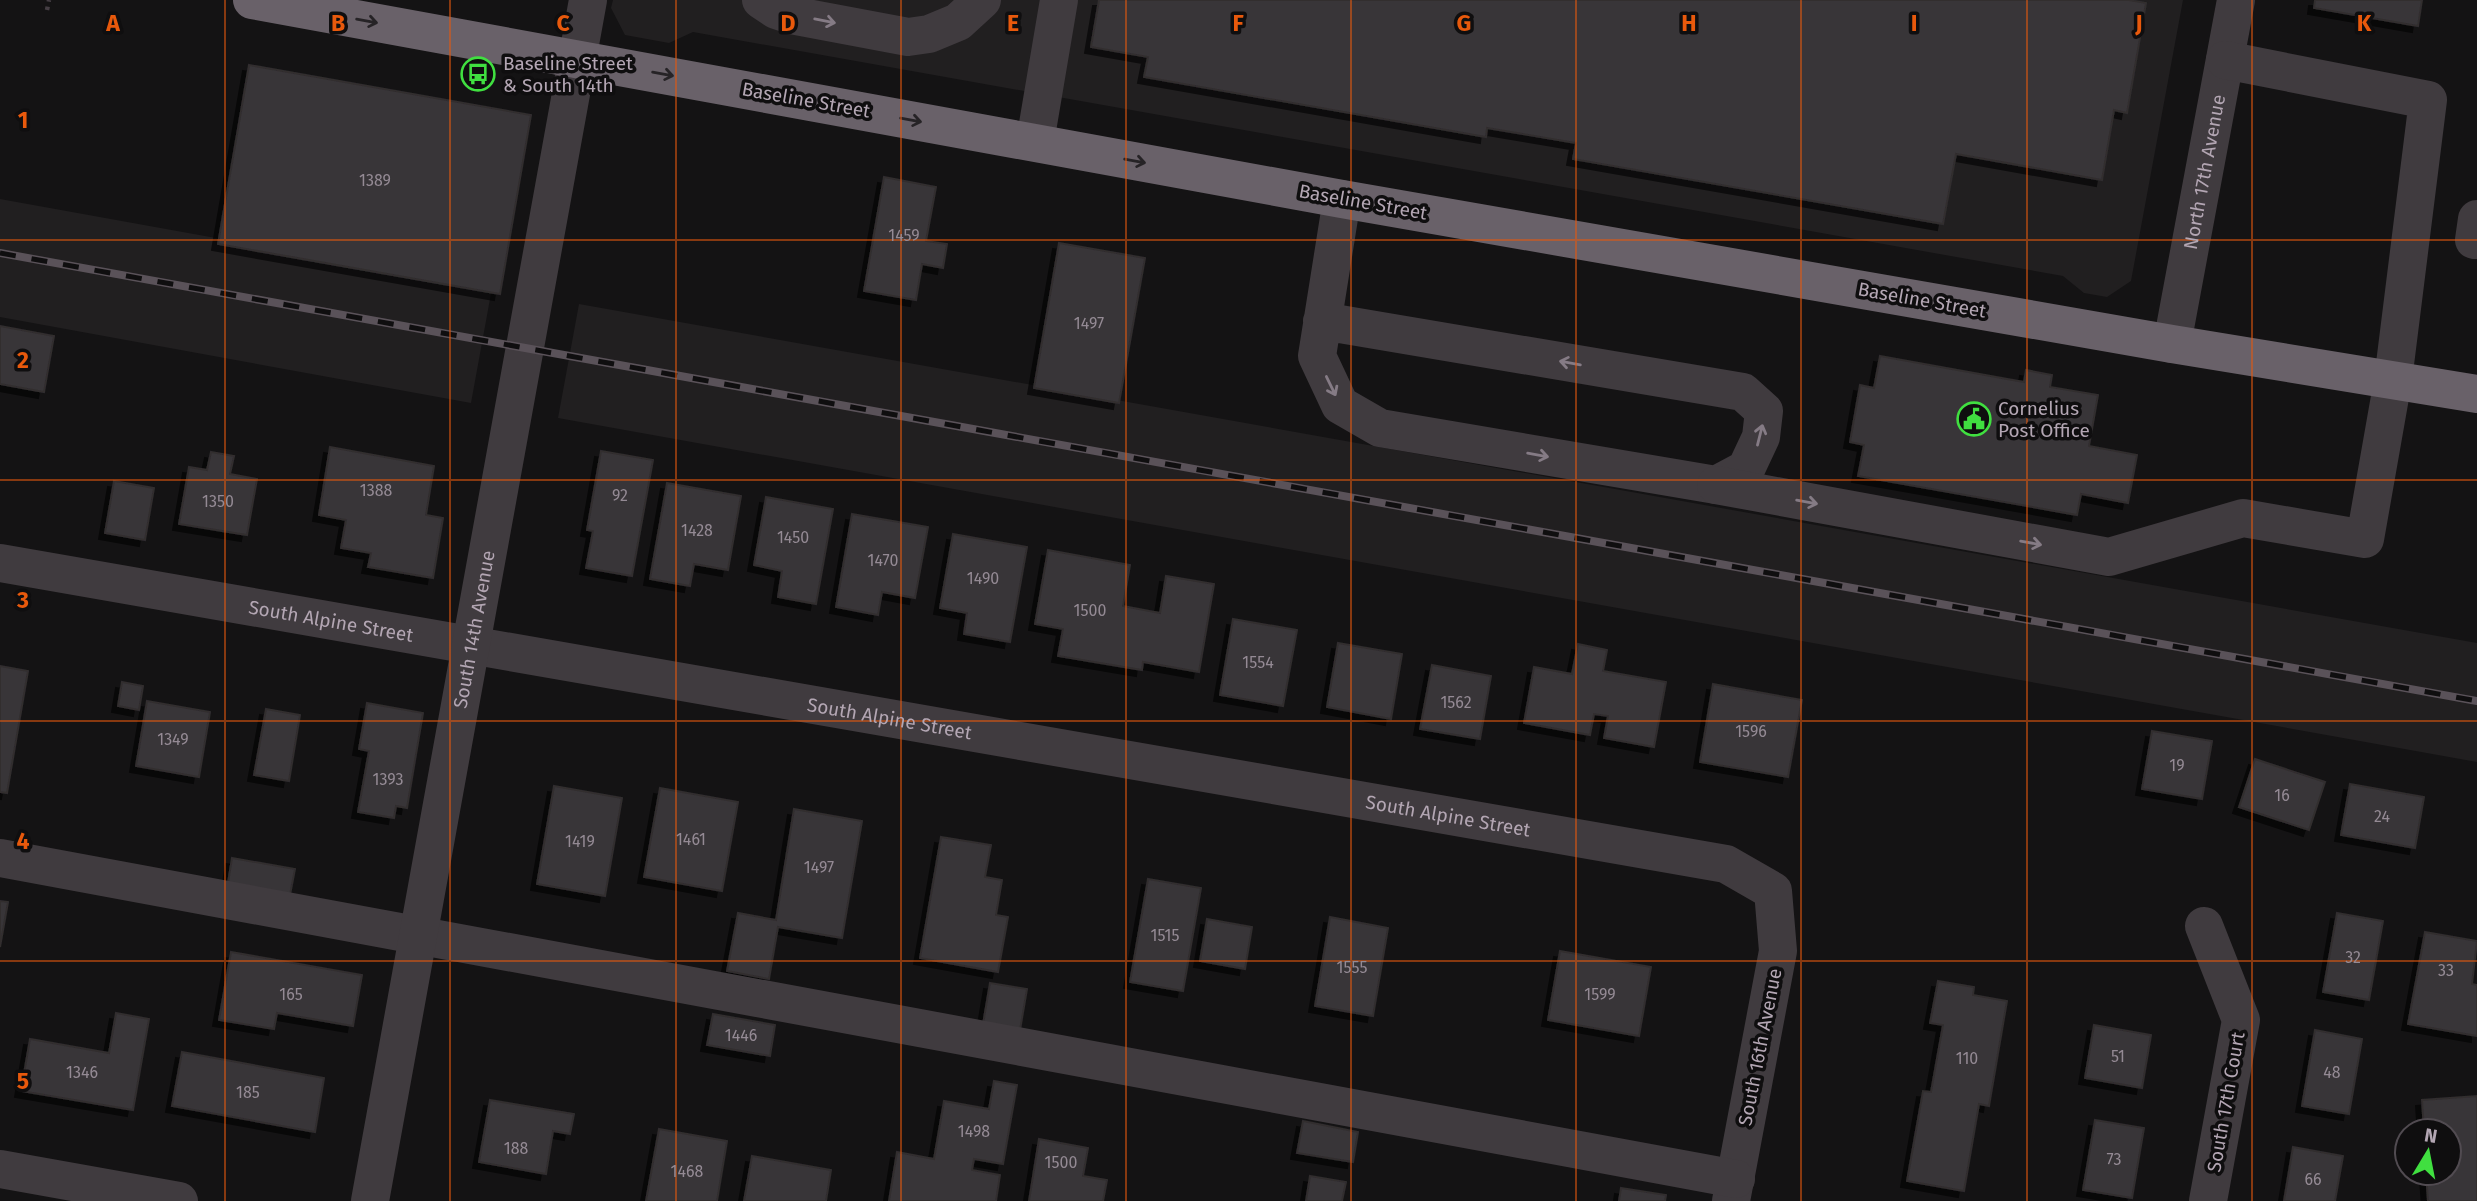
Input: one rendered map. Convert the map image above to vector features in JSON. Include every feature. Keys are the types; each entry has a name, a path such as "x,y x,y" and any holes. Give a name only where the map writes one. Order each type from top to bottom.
{"highway":[{"name":"Baseline Street","path":"252,0 1342,199 2172,344 2477,394"}],"street":[{"name":"South 14th Avenue","path":"370,1201 588,0"},
{"path":"761,0 776,10 791,15 908,37 929,34 958,22 982,0"},
{"path":"947,0 970,0"},
{"path":"1035,142 1059,0"},
{"name":"North 17th Avenue","path":"2172,344 2236,0"},
{"path":"1342,199 1317,356 1340,405 1380,428 1716,485 2109,557 2243,518 2365,539 2393,380 2428,100 2225,60"},
{"path":"2477,219 2474,240 2477,240"},
{"path":"1322,321 1743,393 1764,411 1761,437 1746,469 1716,485"},
{"name":"South Alpine Street","path":"0,563 1726,864 1773,891"},
{"path":"0,858 1733,1190"},
{"name":"South 16th Avenue","path":"1733,1190 1778,951 1773,891"},
{"name":"South 17th Court","path":"2204,926 2241,1020 2208,1201"},
{"path":"0,1169 178,1201"}],"path":[{"path":"47,10 49,0"}],"shaded area":[{"path":"613,0 2183,0 2131,281 2107,297 2084,293 2063,276 693,32 669,43 625,35 611,8"},
{"path":"0,199 492,288 471,403 0,317"},
{"path":"579,304 2477,643 2477,762 558,418"}],"building":[{"path":"1099,0 2129,0 2146,3 2127,113 2114,110 2102,180 1956,154 1943,224 1573,159 1576,143 1487,128 1486,137 1144,77 1148,57 1091,47"},
{"path":"2315,0 2422,0 2418,26 2314,8"},
{"path":"249,65 531,115 500,294 218,244"},
{"path":"884,177 936,187 926,241 947,244 943,268 922,264 916,300 864,291"},
{"path":"1059,243 1145,258 1119,403 1034,388"},
{"path":"0,326 54,336 44,392 0,384"},
{"name":"Cornelius Post Office","path":"1880,356 2024,382 2026,370 2052,375 2050,387 2098,395 2089,446 2137,455 2128,503 2081,494 2077,515 1858,476 1864,445 1850,442 1860,385 1874,388"},
{"path":"330,447 434,466 426,515 443,518 433,578 368,567 371,553 341,548 346,520 319,515"},
{"path":"601,451 653,460 632,576 586,568 593,531 587,530"},
{"path":"211,452 234,456 230,474 257,479 247,535 179,524 189,467 207,470"},
{"path":"114,481 154,488 145,540 105,533"},
{"path":"667,483 741,496 728,570 694,564 690,586 650,579"},
{"path":"766,497 833,509 816,604 778,597 782,571 754,565"},
{"path":"852,514 928,527 915,598 882,592 878,615 836,607"},
{"path":"953,534 1027,547 1010,642 964,634 967,613 940,608"},
{"path":"1048,550 1130,565 1123,606 1160,613 1166,576 1214,584 1199,672 1143,662 1142,670 1058,656 1063,629 1035,624"},
{"path":"1233,619 1297,630 1283,706 1220,695"},
{"path":"1338,643 1402,654 1391,719 1327,707"},
{"path":"1578,644 1607,650 1603,671 1666,682 1654,747 1604,738 1608,716 1594,714 1590,735 1524,723 1534,667 1572,674"},
{"path":"1432,665 1491,676 1480,739 1420,729"},
{"path":"0,666 28,671 7,793 0,792"},
{"path":"122,682 143,686 139,710 118,706"},
{"path":"1713,684 1802,700 1788,777 1700,762"},
{"path":"147,701 210,712 199,777 136,766"},
{"path":"367,703 423,713 407,808 396,806 394,818 358,812 369,751 359,749"},
{"path":"266,709 300,715 289,781 254,775"},
{"path":"2152,731 2212,741 2202,799 2142,789"},
{"path":"2255,759 2325,782 2309,830 2239,807"},
{"path":"2350,784 2424,797 2415,848 2341,835"},
{"path":"554,786 622,798 605,896 537,884"},
{"path":"660,788 738,802 722,891 644,877"},
{"path":"794,809 862,821 842,938 778,927 769,979 727,971 738,913 776,920"},
{"path":"941,837 991,845 985,877 1002,880 996,915 1008,917 998,972 920,958"},
{"path":"232,858 295,869 289,900 227,889"},
{"path":"1148,879 1201,888 1183,991 1130,982"},
{"path":"0,901 8,902 0,947"},
{"path":"2337,913 2383,921 2369,1000 2323,992"},
{"path":"1330,917 1388,928 1373,1016 1315,1006"},
{"path":"1207,919 1252,927 1245,969 1200,961"},
{"path":"2425,932 2477,941 2472,984 2477,985 2477,1036 2408,1024"},
{"path":"1560,951 1651,967 1639,1036 1548,1020"},
{"path":"231,952 362,975 353,1026 277,1013 274,1029 219,1020"},
{"path":"1938,981 1974,987 1973,995 2007,1001 1989,1106 1979,1104 1964,1191 1907,1181 1923,1091 1931,1092 1943,1025 1930,1023"},
{"path":"990,983 1027,989 1019,1036 982,1030"},
{"path":"116,1013 149,1019 133,1110 21,1091 30,1039 109,1053"},
{"path":"713,1014 775,1025 770,1056 707,1045"},
{"path":"2094,1025 2151,1035 2142,1088 2085,1078"},
{"path":"2315,1030 2362,1039 2349,1114 2302,1106"},
{"path":"182,1052 324,1078 315,1132 172,1106"},
{"path":"994,1081 1017,1085 1003,1164 974,1159 972,1170 1000,1175 996,1201 889,1201 897,1152 934,1159 944,1101 989,1109"},
{"path":"2477,1096 2477,1201 2428,1201 2427,1187 2463,1187 2463,1117 2423,1117 2422,1100"},
{"path":"490,1100 574,1114 570,1134 553,1131 546,1174 479,1162"},
{"path":"2095,1120 2144,1128 2132,1198 2083,1190"},
{"path":"1303,1121 1358,1132 1353,1162 1297,1153"},
{"path":"659,1129 727,1141 717,1201 646,1201"},
{"path":"1039,1139 1088,1148 1083,1176 1107,1180 1103,1201 1029,1201"},
{"path":"2293,1147 2343,1156 2335,1201 2284,1201"},
{"path":"752,1156 831,1170 826,1201 744,1201"},
{"path":"1310,1176 1346,1182 1342,1201 1306,1201"},
{"path":"1621,1188 1666,1195 1665,1201 1619,1201"}],"railway":[{"path":"0,253 2477,701"}],"place":[{"name":"Baseline Street & South 14th","path":"478,74"},
{"name":"Cornelius Post Office","path":"1974,419"}]}
